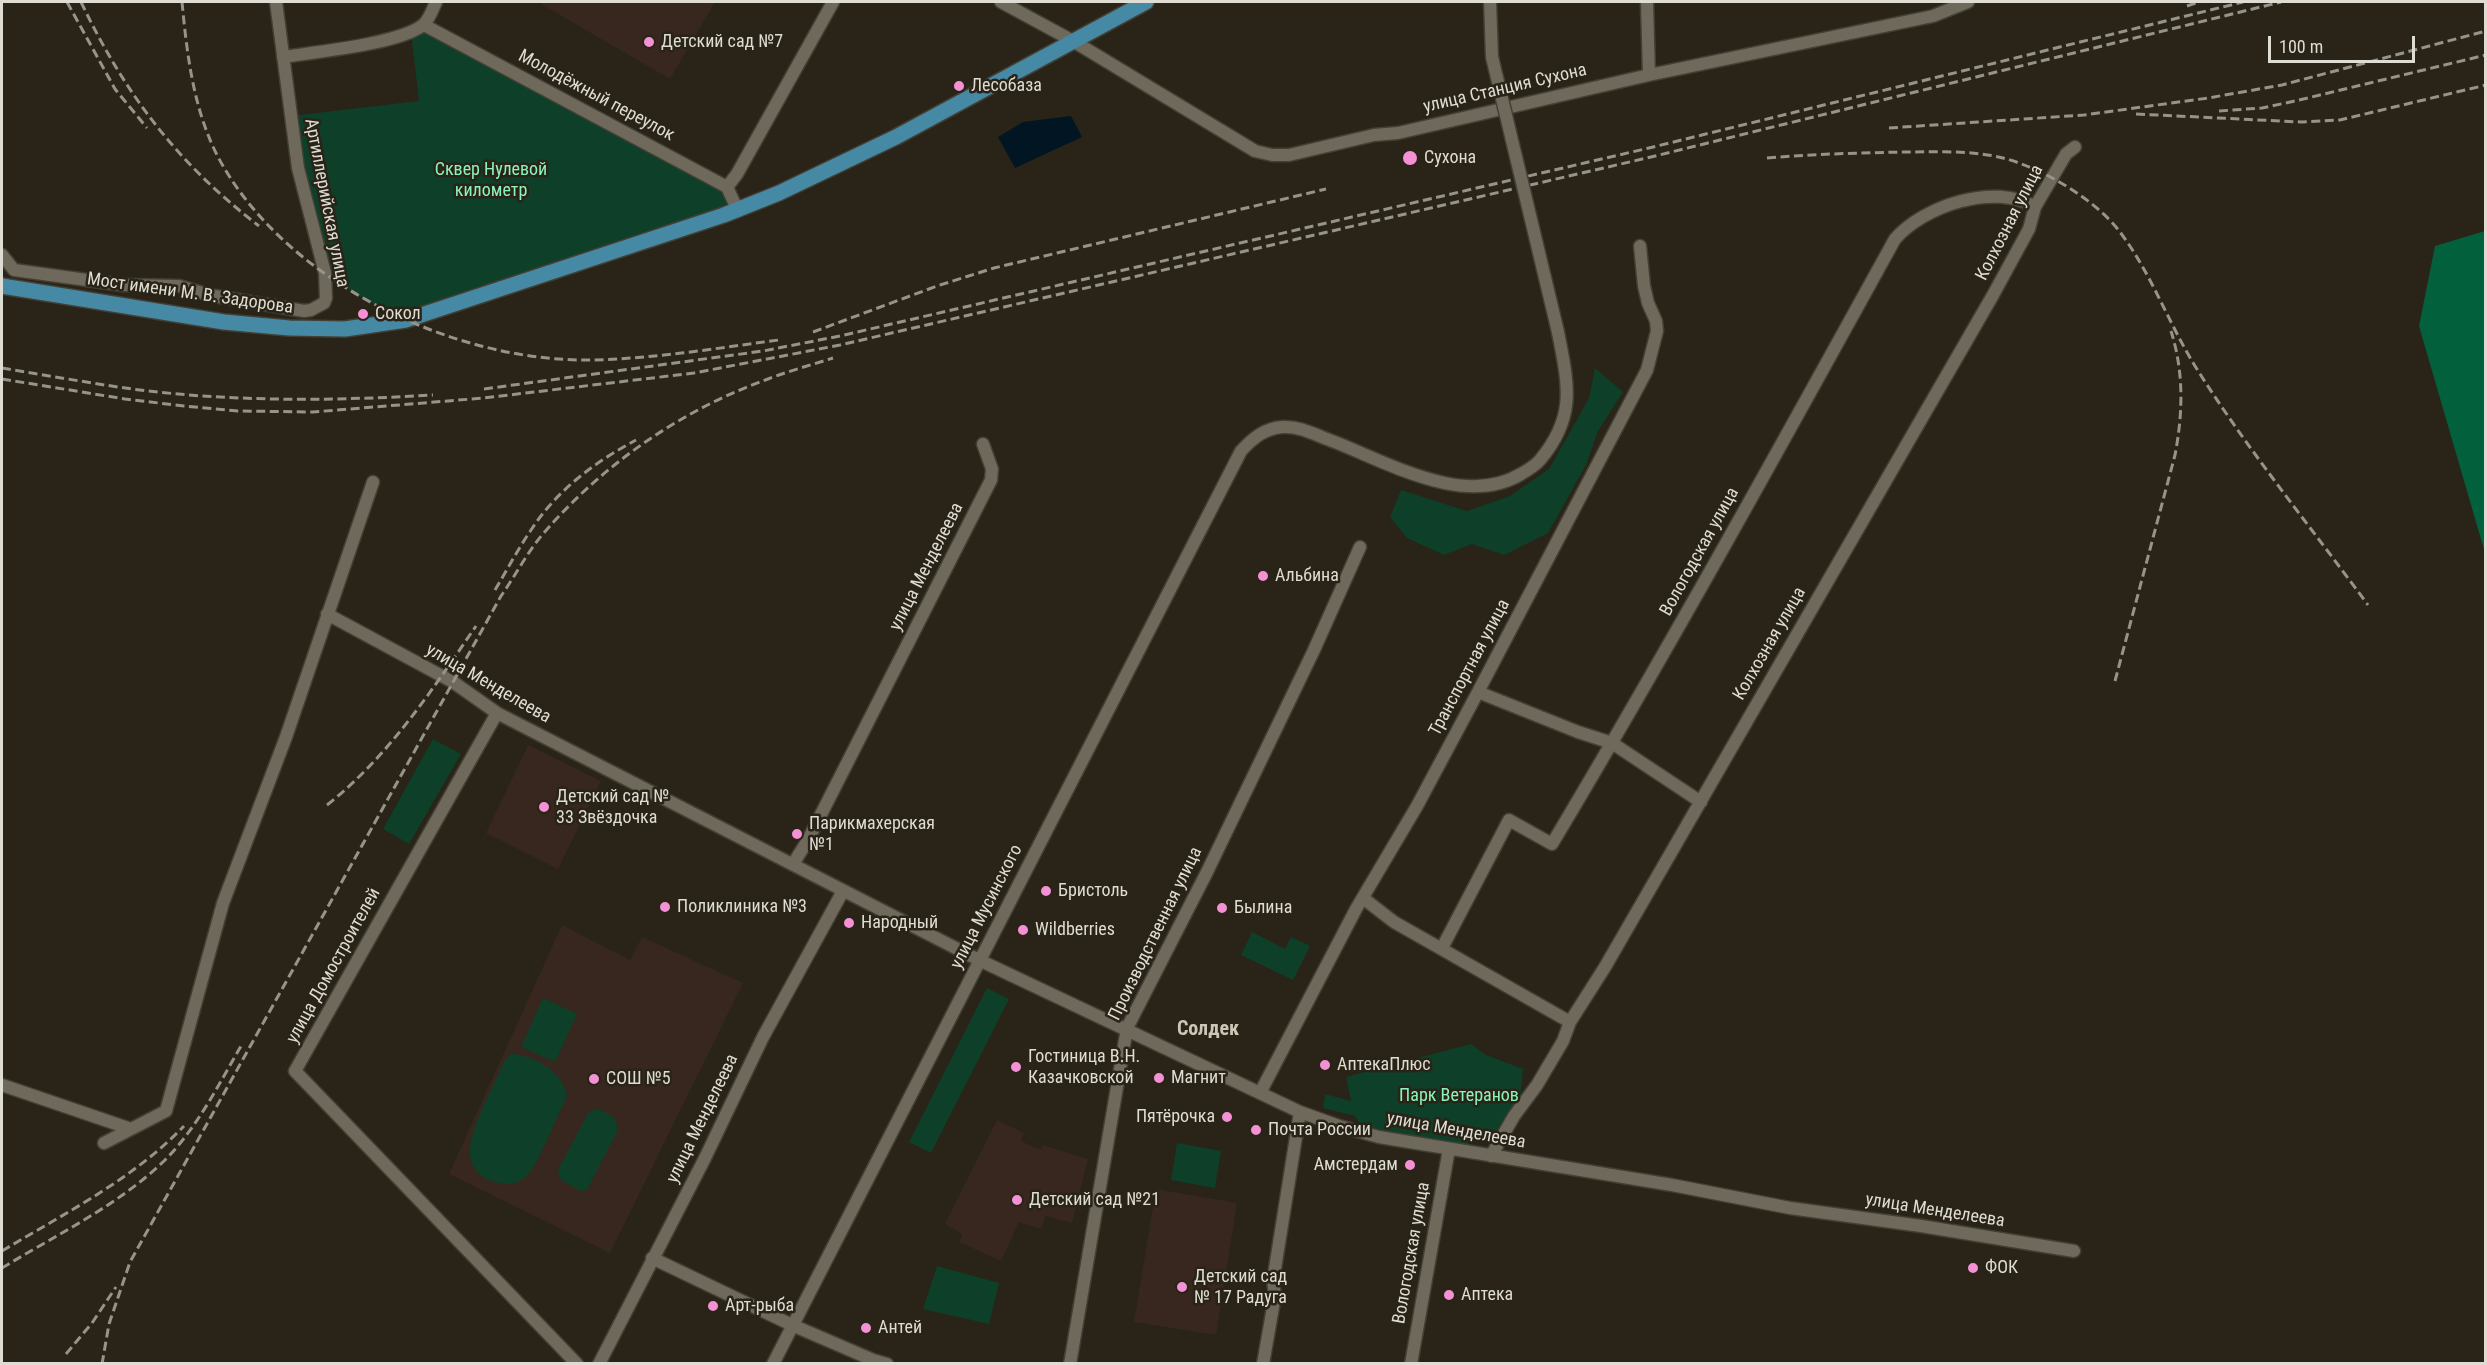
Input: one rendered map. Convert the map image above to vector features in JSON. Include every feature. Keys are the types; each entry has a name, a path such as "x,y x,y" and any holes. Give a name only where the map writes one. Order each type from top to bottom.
{"main road":[{"name":"Мост имени М. В. Задорова","path":"2,286 224,322 316,329 373,327 406,320 738,210 779,194 896,137 1146,2"}],"street":[{"name":"Артиллерийская улица","path":"2,255 14,270 123,285 179,286 209,295 304,311 312,310 324,303 326,298 325,273 298,168 276,2"},
{"path":"283,57 361,45 411,32 424,25 436,2"},
{"path":"738,210 727,187 737,174 833,2"},
{"name":"улица Станция Сухона","path":"1001,2 1073,41 1255,151 1272,155 1289,155 1374,135 1398,133 1649,75 1933,16 1968,2"},
{"name":"улица Мусинского","path":"773,1364 1241,451 1254,437 1266,430 1284,427 1313,434 1416,474 1452,485 1481,487 1509,481 1536,465 1554,443 1566,412 1568,380 1492,57 1490,2"},
{"path":"1647,2 1649,75"},
{"name":"Молодёжный переулок","path":"424,25 727,187"},
{"name":"Колхозная улица","path":"1491,1156 1514,1116 1537,1085 1560,1046 1570,1022 1701,802 1993,295 2029,229 2035,207 2066,154 2074,147"},
{"name":"Вологодская улица","path":"1442,948 1509,820 1552,844 1612,743 1895,239 1910,224 1940,207 1954,203 2010,197 2025,201 2035,207"},
{"name":"Транспортная улица","path":"1260,1093 1363,898 1417,806 1647,370 1657,332 1656,321 1644,286 1640,246"},
{"name":"улица Менделеева","path":"793,864 808,840 992,480 992,469 983,444"},
{"path":"104,1143 166,1111 223,903 286,737 373,482"},
{"name":"Производственная улица","path":"1070,1364 1127,1029 1207,872 1314,650 1360,547"},
{"name":"улица Менделеева","path":"327,614 453,682 497,713 843,891 979,960 1300,1112 1379,1137 1672,1185 1790,1208 1921,1226 2074,1251"},
{"path":"1478,692 1578,732 1612,743 1701,802"},
{"name":"улица Домостроителей","path":"497,713 296,1071 577,1364"},
{"name":"улица Менделеева","path":"599,1364 705,1158 763,1037 843,891"},
{"path":"1363,898 1394,922 1570,1022"},
{"path":"2,1085 131,1129"},
{"path":"1263,1364 1275,1296 1273,1281 1300,1112"},
{"name":"Вологодская улица","path":"1411,1364 1449,1149"},
{"path":"652,1258 792,1325 887,1364"}],"shaded area":[{"name":"Детский сад №7","path":"542,2 715,2 670,79 541,4"},
{"name":"Детский сад № 33 Звёздочка","path":"528,745 601,781 558,869 486,833"},
{"name":"СОШ №5","path":"562,925 630,960 642,937 743,983 610,1253 449,1174"},
{"name":"Детский сад №21","path":"997,1120 1024,1133 1021,1141 1040,1150 1043,1145 1088,1159 1072,1223 1046,1216 1041,1229 1019,1222 1001,1261 959,1242 962,1234 945,1224"},
{"name":"Детский сад № 17 Радуга","path":"1156,1189 1237,1203 1216,1335 1134,1322"}],"green space":[{"name":"Сквер Нулевой километр","path":"424,25 727,187 738,211 406,320 362,298 325,273 291,116 419,101 411,32"},
{"path":"2486,231 2485,553 2419,326 2435,246"},
{"path":"1595,368 1623,392 1598,431 1586,465 1548,533 1504,555 1472,544 1444,555 1407,538 1390,517 1401,490 1467,511 1510,496 1549,469 1589,398"},
{"path":"433,739 461,754 409,844 383,829"},
{"path":"1252,932 1285,949 1291,937 1310,946 1293,980 1241,955"},
{"path":"987,988 1009,999 931,1153 909,1142"},
{"path":"543,998 577,1014 555,1062 521,1047"},
{"name":"Парк Ветеранов","path":"1471,1044 1486,1055 1523,1069 1519,1109 1507,1129 1462,1146 1363,1129 1355,1116 1323,1108 1325,1094 1351,1101 1346,1077"},
{"path":"511,1054 538,1061 554,1072 560,1079 567,1096 531,1170 518,1182 510,1184 499,1183 479,1174 472,1163 470,1149 474,1129 484,1104 505,1060"},
{"path":"597,1108 615,1118 618,1130 587,1190 581,1191 561,1180 558,1170 588,1113"},
{"path":"1177,1143 1221,1151 1215,1188 1171,1180"},
{"path":"937,1266 999,1283 989,1324 923,1309"}],"water":[{"path":"1071,116 1082,137 1015,168 998,137 1023,122"}],"railway":[{"path":"67,2 115,89 147,128"},
{"path":"81,2 116,67 156,125 203,177 259,226"},
{"path":"182,2 192,80 202,118 217,155 246,200 283,240 327,275 376,305 428,329 483,346 537,357 590,360 637,358 779,340"},
{"path":"2187,6 2199,2"},
{"path":"484,389 763,351 840,336 1649,148 2243,2"},
{"path":"2,379 184,406 238,411 313,412 484,398 694,373 840,345 1651,157 2281,2"},
{"path":"1889,128 2084,115 2208,98 2282,85 2486,31"},
{"path":"2219,111 2262,108 2486,55"},
{"path":"2136,114 2301,122 2340,120 2486,85"},
{"path":"1767,158 1903,152 1979,154 2003,158 2034,169 2067,186 2097,208 2120,232 2131,248 2185,349 2215,397 2368,605"},
{"path":"813,332 937,286 994,268 1326,189"},
{"path":"2115,681 2178,439 2181,408 2180,377 2171,331"},
{"path":"102,1364 109,1324 130,1262 501,596 526,557 565,509 590,485 645,442 704,407 736,392 776,376 833,358"},
{"path":"2,368 132,389 207,396 320,399 433,395"},
{"path":"495,590 526,537 553,502 578,478 636,440"},
{"path":"327,805 390,744 426,698 476,626"},
{"path":"2,1268 107,1205 128,1191 165,1160 197,1120 241,1046"},
{"path":"2,1251 120,1179 164,1145 184,1126"},
{"path":"66,1354 92,1323 116,1287"}],"place":[{"name":"Детский сад №7","path":"649,42"},
{"name":"Лесобаза","path":"959,86"},
{"name":"Сухона","path":"1410,158"},
{"name":"Сокол","path":"363,314"},
{"name":"Альбина","path":"1263,576"},
{"name":"Детский сад № 33 Звёздочка","path":"544,807"},
{"name":"Парикмахерская №1","path":"797,834"},
{"name":"Бристоль","path":"1046,891"},
{"name":"Поликлиника №3","path":"665,907"},
{"name":"Былина","path":"1222,908"},
{"name":"Народный","path":"849,923"},
{"name":"Wildberries","path":"1023,930"},
{"name":"АптекаПлюс","path":"1325,1065"},
{"name":"Гостиница В.Н. Казачковской","path":"1016,1067"},
{"name":"Магнит","path":"1159,1078"},
{"name":"СОШ №5","path":"594,1079"},
{"name":"Пятёрочка","path":"1227,1117"},
{"name":"Почта России","path":"1256,1130"},
{"name":"Амстердам","path":"1410,1165"},
{"name":"Детский сад №21","path":"1017,1200"},
{"name":"ФОК","path":"1973,1268"},
{"name":"Детский сад № 17 Радуга","path":"1182,1287"},
{"name":"Аптека","path":"1449,1295"},
{"name":"Арт-рыба","path":"713,1306"},
{"name":"Антей","path":"866,1328"}],"district":[{"name":"Солдек","path":"1208,1030"}]}
